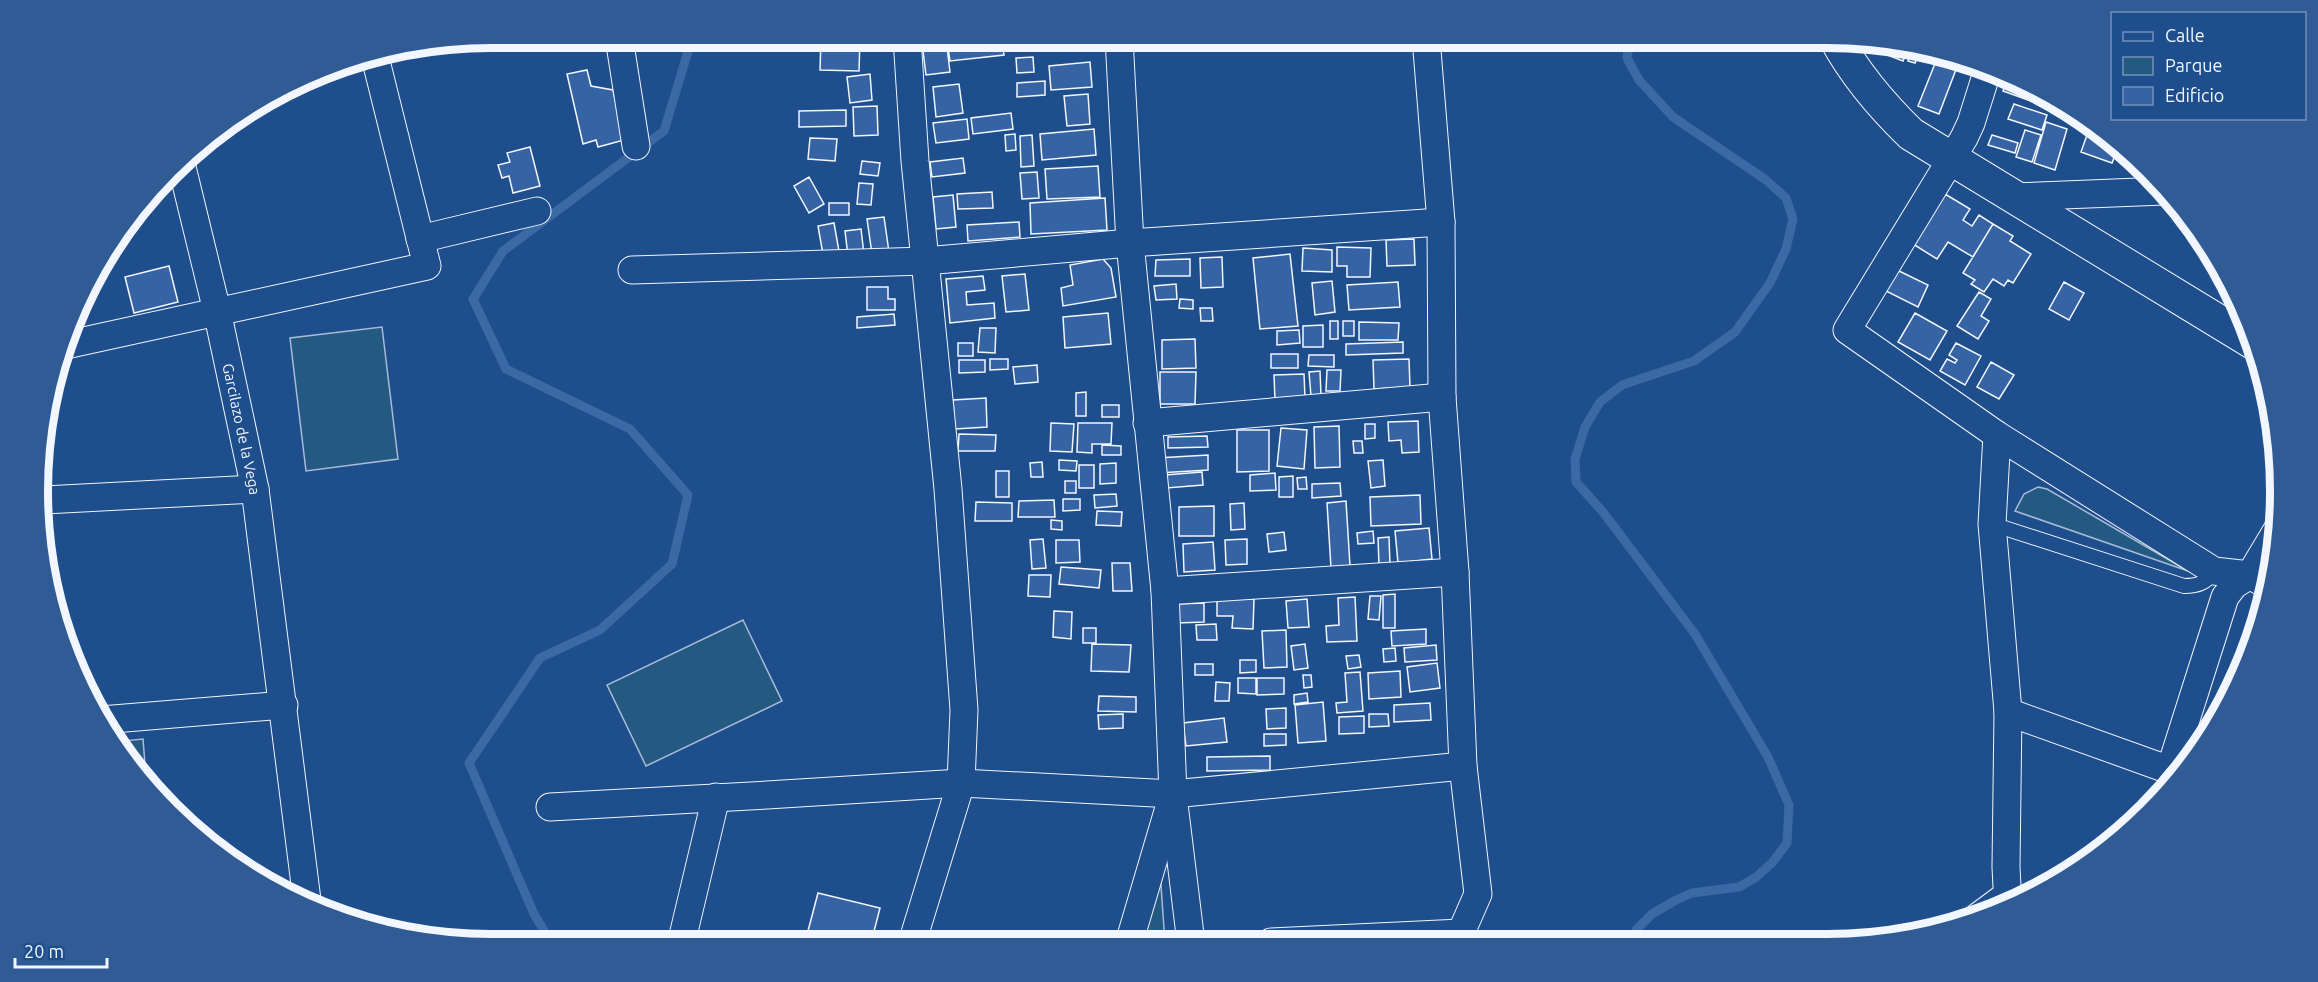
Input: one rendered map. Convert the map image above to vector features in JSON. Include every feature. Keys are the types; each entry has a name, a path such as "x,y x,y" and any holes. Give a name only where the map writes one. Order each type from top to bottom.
{"street":[{"path":"621,48 636,146"},
{"path":"908,48 915,160 948,489 964,710 961,783 915,934"},
{"path":"1120,48 1130,243 1165,591 1173,794 1190,934"},
{"path":"1427,48 1442,222 1442,397 1455,572 1463,766 1478,894 1460,934"},
{"path":"1841,48 1849,64 1888,112 1911,134 2241,335"},
{"path":"74,343 427,266 376,63"},
{"path":"1985,78 1964,138 1847,330 1997,435 2214,571 2259,581"},
{"name":"Garcilazo de la Vega","path":"48,500 255,489 217,311 183,173"},
{"path":"2013,196 2141,181"},
{"path":"420,239 537,211"},
{"path":"632,270 925,261 1130,243 1442,222"},
{"path":"1148,423 1442,397"},
{"path":"1997,435 1992,524 2008,712 2010,894"},
{"path":"255,489 306,893"},
{"path":"1165,591 1455,572"},
{"path":"2176,763 2224,597 2234,585 2259,581"},
{"path":"112,719 284,705"},
{"path":"2008,712 2171,770"},
{"path":"550,807 961,783 1173,794 1463,766"},
{"path":"1132,934 1173,794"},
{"path":"683,934 716,796"}],"lane":[{"path":"1992,524 2184,586 2196,586 2208,580 2214,571"}],"green space":[{"path":"382,327 398,459 306,471 290,338"},
{"path":"2038,487 2047,489 2188,571 2015,511 2024,494"},
{"path":"743,620 782,701 646,766 607,685"},
{"path":"2246,633 2224,687 2218,698 2216,697"},
{"path":"143,739 145,767 140,761 126,741"},
{"path":"1160,871 1164,934 1142,934"}],"building":[{"path":"821,48 860,48 859,71 820,70"},
{"path":"947,48 950,72 926,75 923,51"},
{"path":"948,48 1003,48 1004,55 950,61"},
{"path":"1013,48 1033,48 1033,51 1013,50"},
{"path":"1886,52 1905,56 1903,61 1885,54"},
{"path":"1909,56 1917,58 1915,63 1908,61"},
{"path":"1033,57 1034,72 1017,73 1016,58"},
{"path":"1090,62 1092,87 1051,90 1049,66"},
{"path":"1936,62 1957,68 1939,114 1918,106"},
{"path":"587,70 591,86 613,90 624,140 598,147 596,140 583,144 567,74"},
{"path":"870,74 872,100 850,103 847,77"},
{"path":"1045,81 1045,95 1017,97 1017,83"},
{"path":"959,84 963,113 936,117 933,87"},
{"path":"2005,86 2032,99 2031,101 2003,91"},
{"path":"1088,94 1090,124 1067,126 1064,96"},
{"path":"2014,104 2047,115 2042,130 2008,119"},
{"path":"877,106 878,135 854,136 853,107"},
{"path":"846,110 846,126 799,127 799,111"},
{"path":"1011,113 1013,129 973,134 971,118"},
{"path":"967,119 969,139 936,143 933,123"},
{"path":"2046,122 2067,129 2055,170 2034,163"},
{"path":"1094,129 1096,155 1042,160 1040,134"},
{"path":"2025,130 2041,135 2032,162 2016,157"},
{"path":"2088,133 2115,155 2112,163 2081,152"},
{"path":"1015,134 1016,150 1006,151 1005,135"},
{"path":"1032,135 1034,166 1021,167 1020,136"},
{"path":"1992,135 2018,143 2015,153 1988,145"},
{"path":"810,138 837,139 835,161 808,159"},
{"path":"530,147 540,186 513,193 509,176 502,178 498,165 510,162 507,153"},
{"path":"963,158 965,173 932,177 930,162"},
{"path":"862,161 880,163 878,176 860,174"},
{"path":"1098,166 1100,197 1047,199 1045,169"},
{"path":"1037,172 1039,198 1022,199 1020,173"},
{"path":"809,177 824,204 809,213 794,186"},
{"path":"859,183 873,184 871,205 857,204"},
{"path":"992,192 993,208 958,209 957,194"},
{"path":"1945,194 1970,209 1963,220 1972,226 1979,215 1993,224 1973,257 1948,242 1937,259 1913,244"},
{"path":"953,195 956,227 936,229 933,197"},
{"path":"1105,198 1107,230 1031,234 1030,203"},
{"path":"829,203 849,203 849,215 829,215"},
{"path":"884,217 889,252 872,254 867,219"},
{"path":"1019,222 1020,237 968,241 967,225"},
{"path":"834,223 840,257 824,260 818,226"},
{"path":"1993,224 2013,236 2010,241 2031,254 2013,283 2008,280 2004,286 1993,279 1984,292 1971,284 1975,280 1963,273"},
{"path":"861,229 864,254 848,256 845,231"},
{"path":"1414,239 1415,265 1387,266 1386,240"},
{"path":"1337,247 1371,248 1370,277 1347,277 1347,266 1337,266"},
{"path":"1303,248 1332,250 1332,272 1302,271"},
{"path":"1290,254 1298,326 1260,329 1253,258"},
{"path":"1222,257 1223,287 1201,288 1200,258"},
{"path":"1103,259 1111,268 1116,297 1063,306 1061,288 1073,285 1070,265"},
{"path":"1190,259 1190,276 1155,276 1156,260"},
{"path":"169,266 178,302 134,313 125,277"},
{"path":"1897,270 1928,285 1918,307 1886,291"},
{"path":"1025,274 1029,310 1006,312 1002,276"},
{"path":"983,276 985,290 966,292 967,305 994,303 995,318 950,323 946,279"},
{"path":"1332,281 1335,312 1315,315 1312,283"},
{"path":"1398,282 1400,307 1349,310 1347,285"},
{"path":"2064,282 2084,293 2069,320 2049,309"},
{"path":"1176,284 1177,299 1156,300 1154,286"},
{"path":"867,287 888,287 888,299 895,299 895,310 867,310"},
{"path":"1979,292 1991,299 1981,316 1989,321 1978,339 1957,326"},
{"path":"1180,299 1193,300 1193,309 1179,308"},
{"path":"1200,308 1212,308 1213,321 1201,321"},
{"path":"1108,313 1111,344 1065,348 1063,317"},
{"path":"1915,313 1947,331 1930,360 1898,342"},
{"path":"894,314 895,325 857,328 857,317"},
{"path":"1330,321 1338,321 1338,339 1330,339"},
{"path":"1343,321 1354,321 1354,336 1343,336"},
{"path":"1359,322 1399,323 1398,340 1359,340"},
{"path":"1323,325 1323,347 1303,347 1303,326"},
{"path":"980,328 996,328 995,353 978,352"},
{"path":"1299,330 1300,343 1277,345 1277,331"},
{"path":"1195,339 1196,368 1162,369 1162,340"},
{"path":"1403,342 1403,353 1346,355 1346,344"},
{"path":"958,343 973,343 973,356 958,356"},
{"path":"1956,343 1981,356 1965,385 1940,371 1947,359 1955,363 1957,360 1949,355"},
{"path":"1271,354 1298,354 1298,368 1271,368"},
{"path":"1309,355 1334,355 1334,367 1308,366"},
{"path":"990,359 1008,359 1008,369 990,370"},
{"path":"1409,359 1410,387 1374,389 1373,360"},
{"path":"959,360 985,360 985,372 959,373"},
{"path":"1991,362 2014,375 1999,399 1977,387"},
{"path":"1037,365 1038,382 1015,384 1013,367"},
{"path":"1327,370 1341,370 1340,391 1326,391"},
{"path":"1320,371 1321,396 1311,396 1309,372"},
{"path":"1160,372 1196,372 1195,404 1160,404"},
{"path":"1304,374 1305,398 1275,400 1274,375"},
{"path":"1086,392 1086,416 1076,416 1076,393"},
{"path":"986,398 987,427 955,429 953,400"},
{"path":"1102,405 1119,405 1119,417 1102,417"},
{"path":"1418,421 1419,452 1402,453 1401,440 1389,441 1388,422"},
{"path":"1051,423 1074,424 1072,452 1050,451"},
{"path":"1078,423 1112,423 1111,444 1092,444 1092,453 1077,452"},
{"path":"1365,424 1375,424 1375,438 1365,439"},
{"path":"1339,426 1340,467 1315,468 1314,427"},
{"path":"1281,428 1307,430 1304,469 1277,466"},
{"path":"1237,430 1269,430 1269,471 1237,472"},
{"path":"959,434 996,435 995,451 958,451"},
{"path":"1207,436 1208,447 1168,448 1168,437"},
{"path":"1353,441 1362,441 1363,453 1354,453"},
{"path":"1102,445 1121,446 1121,455 1102,455"},
{"path":"1208,455 1208,470 1158,473 1157,458"},
{"path":"1059,460 1077,461 1076,471 1059,470"},
{"path":"1383,460 1385,486 1371,488 1368,461"},
{"path":"1042,462 1043,477 1031,477 1030,463"},
{"path":"1116,463 1116,483 1100,484 1100,464"},
{"path":"1079,465 1094,465 1094,488 1079,488"},
{"path":"996,471 1009,471 1009,497 996,497"},
{"path":"1202,472 1203,485 1166,488 1165,475"},
{"path":"1275,473 1276,490 1250,491 1250,475"},
{"path":"1293,476 1293,497 1279,497 1279,477"},
{"path":"1306,477 1307,489 1298,489 1297,478"},
{"path":"1065,481 1076,481 1076,493 1065,493"},
{"path":"1340,483 1341,496 1312,498 1312,484"},
{"path":"1116,494 1117,506 1095,508 1094,495"},
{"path":"1420,495 1421,524 1371,526 1370,497"},
{"path":"1063,499 1080,499 1080,510 1063,511"},
{"path":"1054,500 1055,517 1018,517 1019,501"},
{"path":"1346,501 1350,566 1331,568 1327,503"},
{"path":"976,502 1012,503 1012,521 975,521"},
{"path":"1244,503 1245,529 1231,530 1230,504"},
{"path":"1214,506 1214,536 1179,536 1179,507"},
{"path":"1097,511 1122,512 1121,526 1096,525"},
{"path":"1051,520 1062,521 1062,530 1051,529"},
{"path":"1429,528 1432,559 1398,563 1395,531"},
{"path":"1373,531 1374,543 1358,544 1357,533"},
{"path":"1284,532 1286,550 1269,552 1267,534"},
{"path":"1389,537 1390,565 1379,565 1378,538"},
{"path":"1043,539 1046,568 1032,569 1030,540"},
{"path":"1247,539 1247,564 1226,565 1225,540"},
{"path":"1056,540 1079,540 1080,562 1056,563"},
{"path":"1213,542 1215,570 1184,572 1183,544"},
{"path":"1112,563 1130,563 1132,591 1113,591"},
{"path":"1061,567 1101,570 1099,588 1059,584"},
{"path":"1029,575 1051,575 1050,597 1028,596"},
{"path":"1395,594 1395,628 1383,628 1383,595"},
{"path":"1370,596 1381,596 1379,620 1368,619"},
{"path":"1355,597 1357,641 1327,642 1326,626 1339,625 1338,598"},
{"path":"1217,598 1254,599 1253,629 1232,628 1233,616 1217,616"},
{"path":"1307,599 1309,627 1288,628 1286,601"},
{"path":"1204,603 1204,622 1177,623 1177,604"},
{"path":"1054,611 1072,612 1071,639 1053,637"},
{"path":"1216,624 1217,640 1197,640 1196,625"},
{"path":"1083,628 1096,628 1096,643 1083,643"},
{"path":"1426,629 1426,644 1392,646 1391,631"},
{"path":"1286,630 1287,667 1264,668 1262,631"},
{"path":"1092,644 1131,645 1129,672 1091,671"},
{"path":"1305,644 1308,668 1294,670 1291,646"},
{"path":"1436,645 1437,660 1405,662 1404,648"},
{"path":"1395,648 1396,661 1384,662 1383,649"},
{"path":"1359,655 1361,667 1348,669 1346,656"},
{"path":"1240,660 1256,660 1256,672 1240,673"},
{"path":"1437,663 1440,688 1410,692 1407,667"},
{"path":"1195,664 1213,664 1213,675 1195,675"},
{"path":"1400,671 1401,697 1369,699 1368,673"},
{"path":"1360,672 1363,711 1337,713 1336,703 1347,702 1345,673"},
{"path":"1303,675 1311,675 1312,687 1304,688"},
{"path":"1238,678 1256,678 1256,694 1238,693"},
{"path":"1257,678 1284,678 1284,694 1257,695"},
{"path":"1216,682 1230,683 1229,701 1215,701"},
{"path":"1307,693 1308,702 1294,704 1294,695"},
{"path":"1099,696 1136,697 1136,712 1098,711"},
{"path":"1323,702 1326,741 1298,743 1295,705"},
{"path":"1430,703 1431,720 1394,722 1394,705"},
{"path":"1286,708 1286,728 1267,729 1266,709"},
{"path":"1123,714 1123,728 1099,729 1098,715"},
{"path":"1369,714 1388,714 1389,726 1369,727"},
{"path":"1364,716 1364,733 1339,734 1339,717"},
{"path":"1224,718 1227,742 1186,746 1183,723"},
{"path":"1264,734 1286,734 1286,745 1264,746"},
{"path":"1270,756 1270,770 1207,771 1207,757"},
{"path":"818,893 880,908 873,934 820,934 808,931"}],"waterway":[{"path":"546,934 534,914 469,763 540,658 600,630 672,564 688,495 630,429 506,369 473,299 503,251 664,131 689,48"},
{"path":"1629,48 1627,58 1639,80 1673,117 1766,180 1786,198 1793,219 1786,249 1770,283 1735,332 1694,361 1622,385 1600,402 1585,427 1575,459 1576,482 1603,512 1695,634 1768,757 1789,805 1787,843 1772,863 1755,878 1739,887 1692,893 1676,900 1652,914 1634,934"}]}
